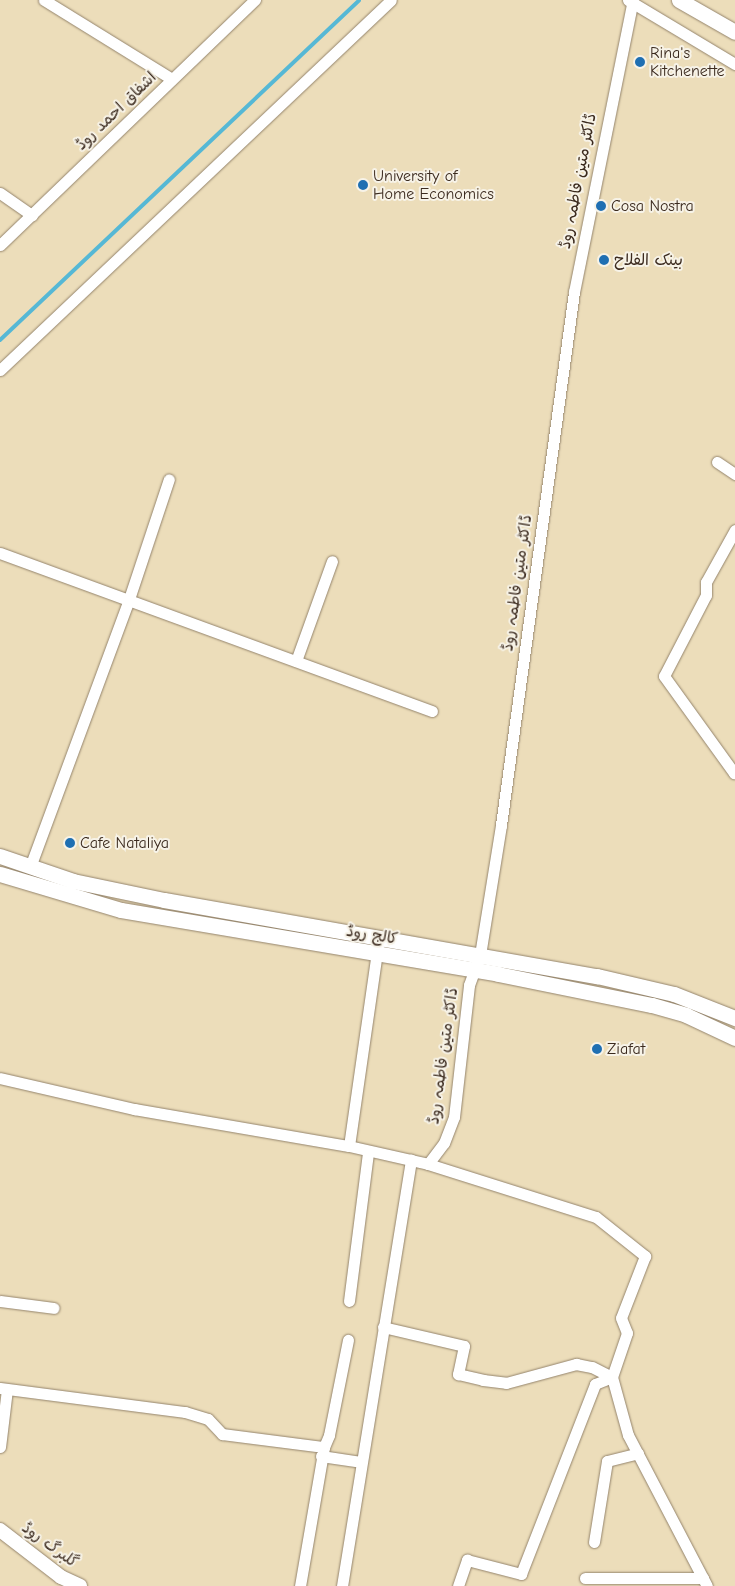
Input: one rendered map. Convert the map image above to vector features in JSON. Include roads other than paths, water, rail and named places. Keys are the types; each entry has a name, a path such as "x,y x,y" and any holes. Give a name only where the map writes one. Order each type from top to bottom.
{"main road":[{"path":"679,0 735,32"},
{"name":"کالج روڈ","path":"0,856 30,867 110,888 480,955 658,990 735,1018"},
{"name":"کالج روڈ","path":"0,874 121,910 476,970 652,1005 686,1015 735,1038"}],"street":[{"path":"44,0 172,79"},
{"name":"اشفاق احمد روڈ","path":"0,246 255,0"},
{"path":"0,370 391,0"},
{"path":"631,1 735,64"},
{"name":"ڈاکٹر متین فاطمہ روڈ","path":"428,1164 444,1143 454,1117 469,985 480,955 574,292 631,1"},
{"path":"0,193 32,215"},
{"path":"717,462 735,474"},
{"path":"30,867 129,599 169,479"},
{"path":"735,530 706,582 706,595 664,676 734,773 735,770"},
{"path":"0,553 432,711"},
{"path":"296,660 332,561"},
{"path":"349,1146 379,938"},
{"path":"0,1078 134,1109 349,1146 368,1152 428,1164 596,1217 645,1256 621,1318 627,1333 612,1377 628,1434 705,1582 585,1578"},
{"path":"349,1301 368,1152"},
{"path":"342,1586 383,1327 407,1159"},
{"path":"0,1300 54,1308"},
{"path":"383,1327 464,1346 458,1374 483,1380 506,1383 576,1364 592,1367 612,1377"},
{"path":"300,1586 322,1451 329,1435 348,1340"},
{"path":"458,1586 468,1560 521,1574 595,1384 612,1377"},
{"path":"0,1447 4,1389 185,1412 208,1420 222,1434 322,1451 333,1458 361,1462"},
{"path":"594,1542 607,1461 638,1453"},
{"name":"گلبرگ روڈ","path":"0,1530 60,1577 80,1586"}],"waterway":[{"path":"0,340 359,0"}],"place":[{"name":"Rina's Kitchenette","path":"640,62"},
{"name":"University of Home Economics","path":"363,185"},
{"name":"Cosa Nostra","path":"601,206"},
{"name":"بینک الفلاح","path":"604,260"},
{"name":"Cafe Nataliya","path":"70,843"},
{"name":"Ziafat","path":"597,1049"}]}
